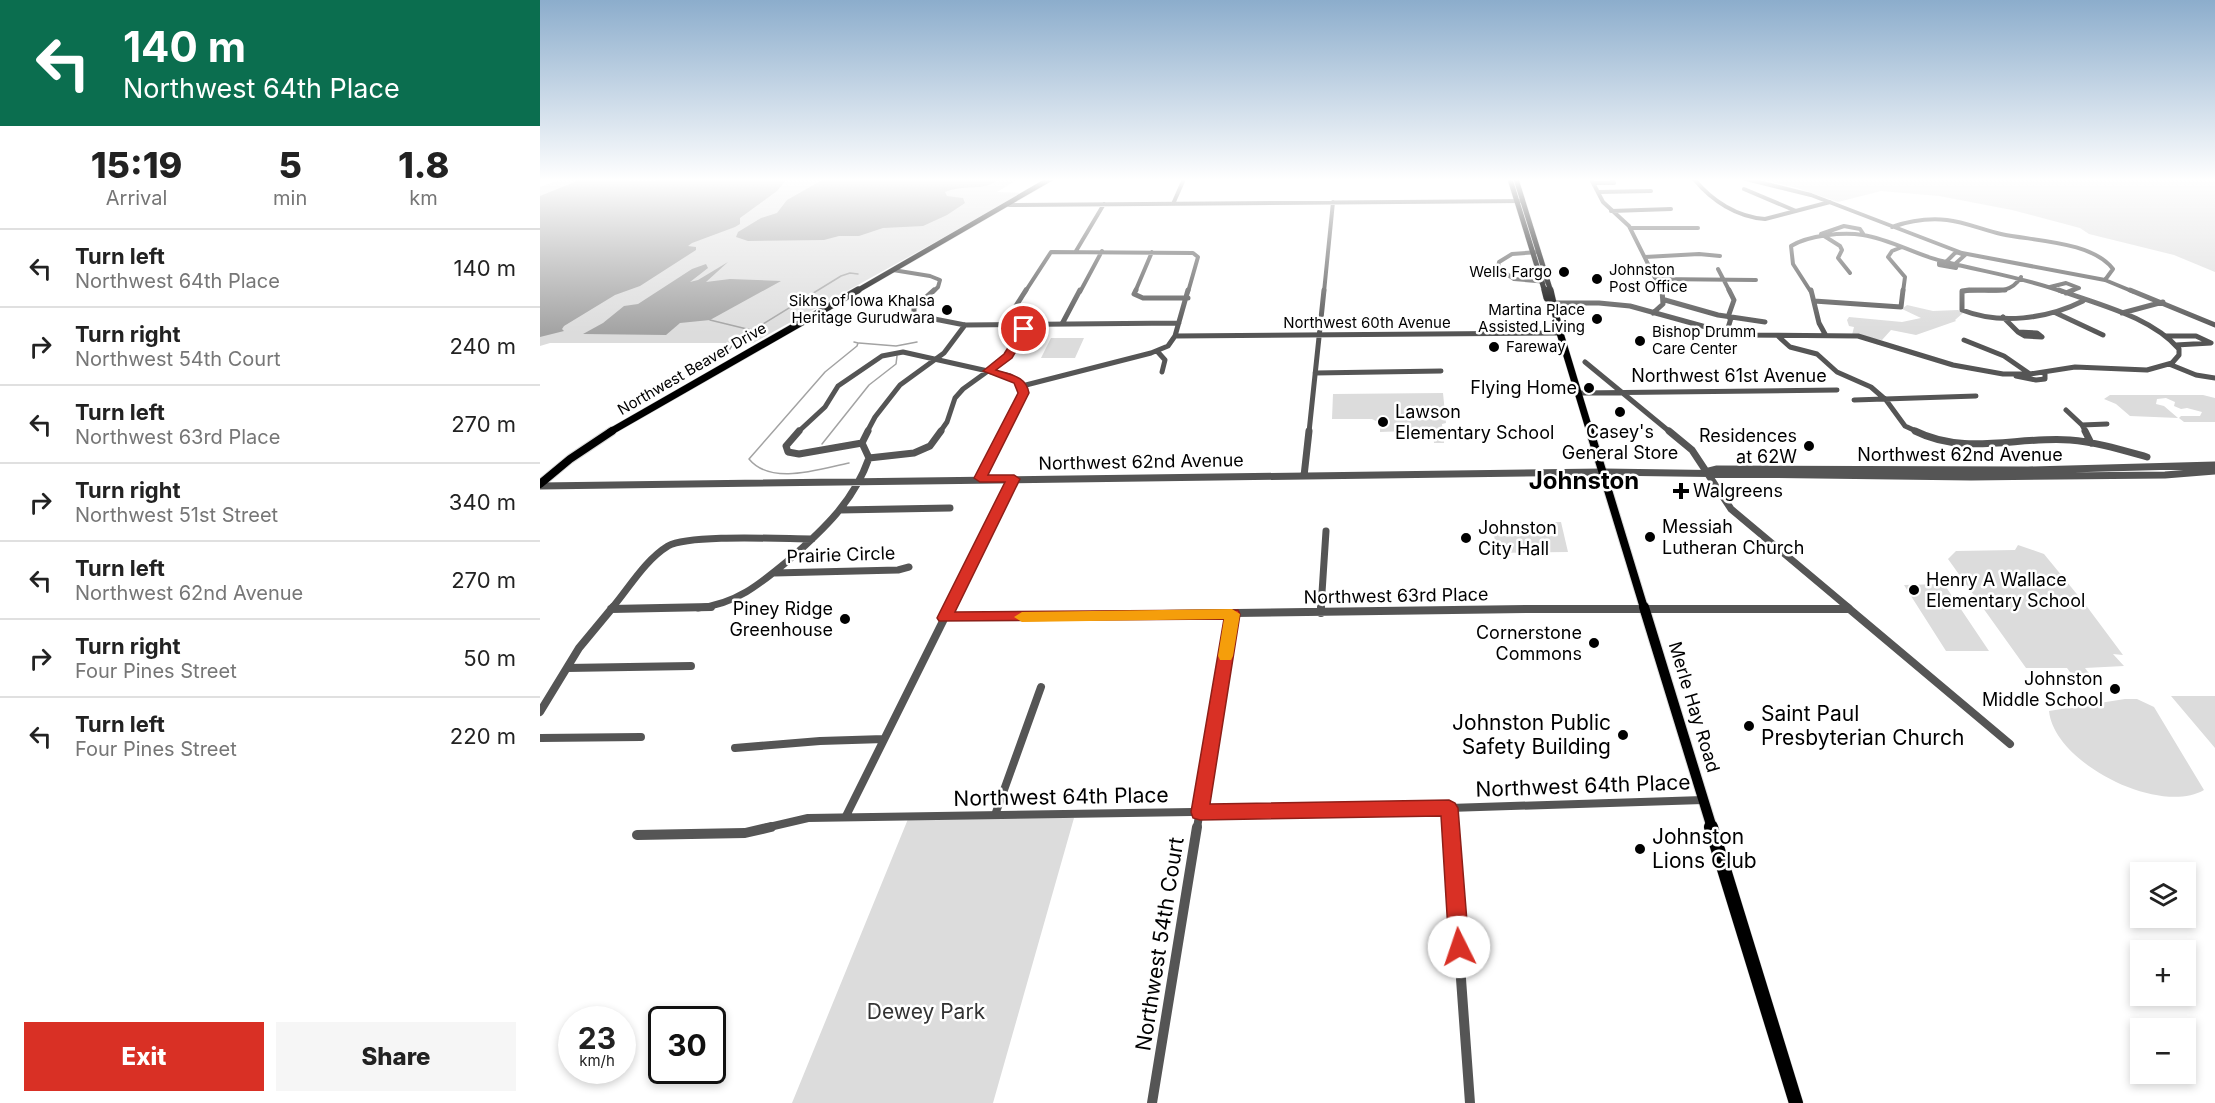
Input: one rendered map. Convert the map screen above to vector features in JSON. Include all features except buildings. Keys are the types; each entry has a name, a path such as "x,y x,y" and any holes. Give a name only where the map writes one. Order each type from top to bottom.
{"main road":[{"name":"Northwest Beaver Drive","path":"540,485 570,459 619,426 964,230"},
{"name":"Merle Hay Road","path":"1526,230 1531,252 1544,282 1579,393 1796,1103"},
{"name":"Merle Hay Road","path":"1531,230 1539,252 1544,282"}],"street":[{"path":"1076,251 1088,230"},
{"path":"1304,476 1330,230"},
{"path":"1631,230 1665,300"},
{"path":"1906,230 1963,251 2105,278 2215,323"},
{"path":"1989,230 2093,254 2110,262 2113,269 2105,278"},
{"path":"1551,303 1612,304 1727,334 1768,337 1825,334 1875,340 1954,366 2012,374 2030,374 2076,367 2143,370 2169,364 2179,355 2176,345 2166,336 2122,313 2021,278 1954,264 1864,235 1842,234 1799,241 1791,246 1790,260 1807,283 1814,301 1818,323 1825,334"},
{"path":"1828,238 1840,246 1842,250 1838,258 1850,273"},
{"path":"1814,301 1901,307 1905,277 1888,257 1892,251 1902,247"},
{"path":"1062,324 1102,251"},
{"path":"1944,261 1956,252 1963,251"},
{"path":"1954,264 1965,255 1963,251"},
{"path":"1004,325 1051,252 1193,253 1198,257 1176,336 1168,345 1157,351 1022,386"},
{"path":"1152,252 1134,294 1143,298 1188,298"},
{"path":"1539,252 1506,256 1499,262 1498,268 1510,277 1544,282"},
{"path":"1645,257 1699,254 1720,256"},
{"path":"1718,269 1734,300 1728,328"},
{"path":"893,270 930,276 940,280 938,287 914,308 914,315 924,318 965,325 1179,323"},
{"path":"2021,278 2016,286 2006,291 1962,291 1962,308 1965,312 2003,317 2027,317 2056,313 2083,301"},
{"path":"1656,279 1756,280"},
{"path":"2050,287 2066,283 2079,288 2079,290 2066,293"},
{"path":"1665,300 1729,318 1765,322"},
{"path":"1653,313 1665,300"},
{"path":"2122,313 2166,302"},
{"path":"2056,313 2103,335"},
{"path":"2003,317 2018,332"},
{"path":"869,458 914,453 928,448 944,427 955,398 1008,356 1027,324"},
{"path":"862,443 875,417 900,385 938,360 965,325"},
{"name":"Northwest 60th Avenue","path":"1176,336 1560,333"},
{"path":"1778,336 1790,347 1822,357 1837,372 1871,387 1886,400 1900,422 1910,430 1931,439 1967,444 2058,440 2091,443 2122,450"},
{"path":"2166,336 2198,336 2211,343 2176,345"},
{"path":"1964,340 2004,356 2030,374"},
{"path":"1157,351 1165,360 1162,372"},
{"path":"862,443 799,454 788,452 786,446 806,423 825,407 837,386 874,360 891,354 903,352 1010,376 1022,386"},
{"path":"1585,362 1692,450 1731,509 2010,744"},
{"path":"2169,364 2196,375 2215,378"},
{"path":"1315,373 1441,371"},
{"path":"2012,374 2036,381 2045,379 2045,372"},
{"path":"980,478 1021,402 1022,386"},
{"name":"Northwest 61st Avenue","path":"1579,393 1837,390"},
{"path":"1854,400 1976,396"},
{"path":"2066,410 2082,425 2091,443"},
{"path":"2082,425 2108,424"},
{"path":"611,609 717,606 750,592 829,525 861,481 869,458 862,443"},
{"name":"Northwest 62nd Avenue","path":"1706,472 1717,469 1969,471 2159,469 2215,465"},
{"name":"Northwest 62nd Avenue","path":"540,485 1603,472 1974,477 2215,471"},
{"path":"846,816 1014,479"},
{"path":"840,510 950,508"},
{"path":"1321,613 1326,531"},
{"path":"540,712 579,648 651,561 669,546 680,542 812,539"},
{"name":"Prairie Circle","path":"774,573 898,570 909,567"},
{"name":"Northwest 63rd Place","path":"945,618 1848,609"},
{"name":"Northwest 54th Court","path":"1152,1103 1232,614"},
{"path":"567,668 691,666"},
{"path":"995,815 1041,687"},
{"path":"540,738 640,737"},
{"path":"735,748 820,741 884,739"},
{"name":"Northwest 64th Place","path":"637,835 745,833 808,818 846,816 1449,808 1703,800"},
{"path":"1449,808 1470,1103"}],"green space":[{"path":"540,230 956,230 753,343 550,343 540,346"},
{"path":"2084,230 2215,230 2215,272 2174,255 2089,234"},
{"path":"1907,305 1933,311 1958,310 1963,313 1956,321 1916,335 1891,330 1882,340 1852,335 1854,327 1849,326 1847,320 1849,317 1902,322 1921,318 1902,309"},
{"path":"1051,338 1084,338 1075,358 1041,358"},
{"path":"1443,393 1446,423 1442,424 1444,443 1434,443 1433,430 1380,432 1380,423 1372,419 1332,419 1333,394"},
{"path":"2110,395 2203,395 2215,398 2215,422 2184,422 2179,418 2181,416 2200,416 2202,412 2187,408 2181,409 2174,406 2175,402 2166,398 2157,399 2156,404 2164,406 2178,418 2130,416 2116,404 2104,399"},
{"path":"1561,522 1568,552 1497,553 1492,523"},
{"path":"2018,545 2044,554 2123,655 2113,654 2124,666 2085,668 2091,676 2073,676 2067,668 2026,668 1948,559 1956,551 2015,550"},
{"path":"1944,584 1989,651 1946,651 1904,585"},
{"path":"2171,696 2215,696 2215,748"},
{"path":"2137,699 2154,707 2204,790 2185,796 2162,796 2136,790 2111,780 2088,766 2069,749 2055,730 2049,711"},
{"name":"Dewey Park","path":"1074,818 993,1103 792,1103 908,819"}],"shaded area":[{"path":"540,230 726,230 692,243 688,246 696,247 696,250 640,286 615,295 564,326 562,329 564,331 540,337"},
{"path":"876,230 859,236 839,236 824,240 748,241 736,237 738,232"},
{"path":"728,262 706,282 730,279 781,281 710,320 680,323 666,335 583,334 603,323 624,306 638,304 692,269 706,264 708,268 690,282 698,280"}],"waterway":[{"path":"728,352 734,342 841,276 850,273 858,274"},
{"path":"710,320 751,330"},
{"path":"849,463 783,474 758,467 749,459 825,372 857,346 858,343 854,342"},
{"path":"859,343 896,346 917,342"},
{"path":"822,444 869,385 896,364 897,356"}],"slow traffic":[{"path":"1022,617 1232,614 1226,656"}],"place":[{"name":"Wells Fargo","path":"1564,272"},
{"name":"Johnston Post Office","path":"1597,279"},
{"name":"Sikhs of Iowa Khalsa Heritage Gurudwara","path":"947,310"},
{"name":"Martina Place Assisted Living","path":"1597,319"},
{"name":"Bishop Drumm Care Center","path":"1640,341"},
{"name":"Fareway","path":"1494,347"},
{"name":"Flying Home","path":"1589,388"},
{"name":"Casey's General Store","path":"1620,412"},
{"name":"Lawson Elementary School","path":"1383,422"},
{"name":"Residences at 62W","path":"1809,446"},
{"name":"Walgreens","path":"1681,491"},
{"name":"Messiah Lutheran Church","path":"1650,537"},
{"name":"Johnston City Hall","path":"1466,538"},
{"name":"Henry A Wallace Elementary School","path":"1914,590"},
{"name":"Piney Ridge Greenhouse","path":"845,619"},
{"name":"Cornerstone Commons","path":"1594,643"},
{"name":"Johnston Middle School","path":"2115,689"},
{"name":"Saint Paul Presbyterian Church","path":"1749,726"},
{"name":"Johnston Public Safety Building","path":"1623,735"},
{"name":"Johnston Lions Club","path":"1640,849"}],"district":[{"name":"Johnston","path":"1584,481"}],"route":[{"path":"1024,329 1008,356 988,371 1018,380 1024,393 980,478 1014,479 945,618 1232,614 1200,812 1449,808 1459,947"}]}
